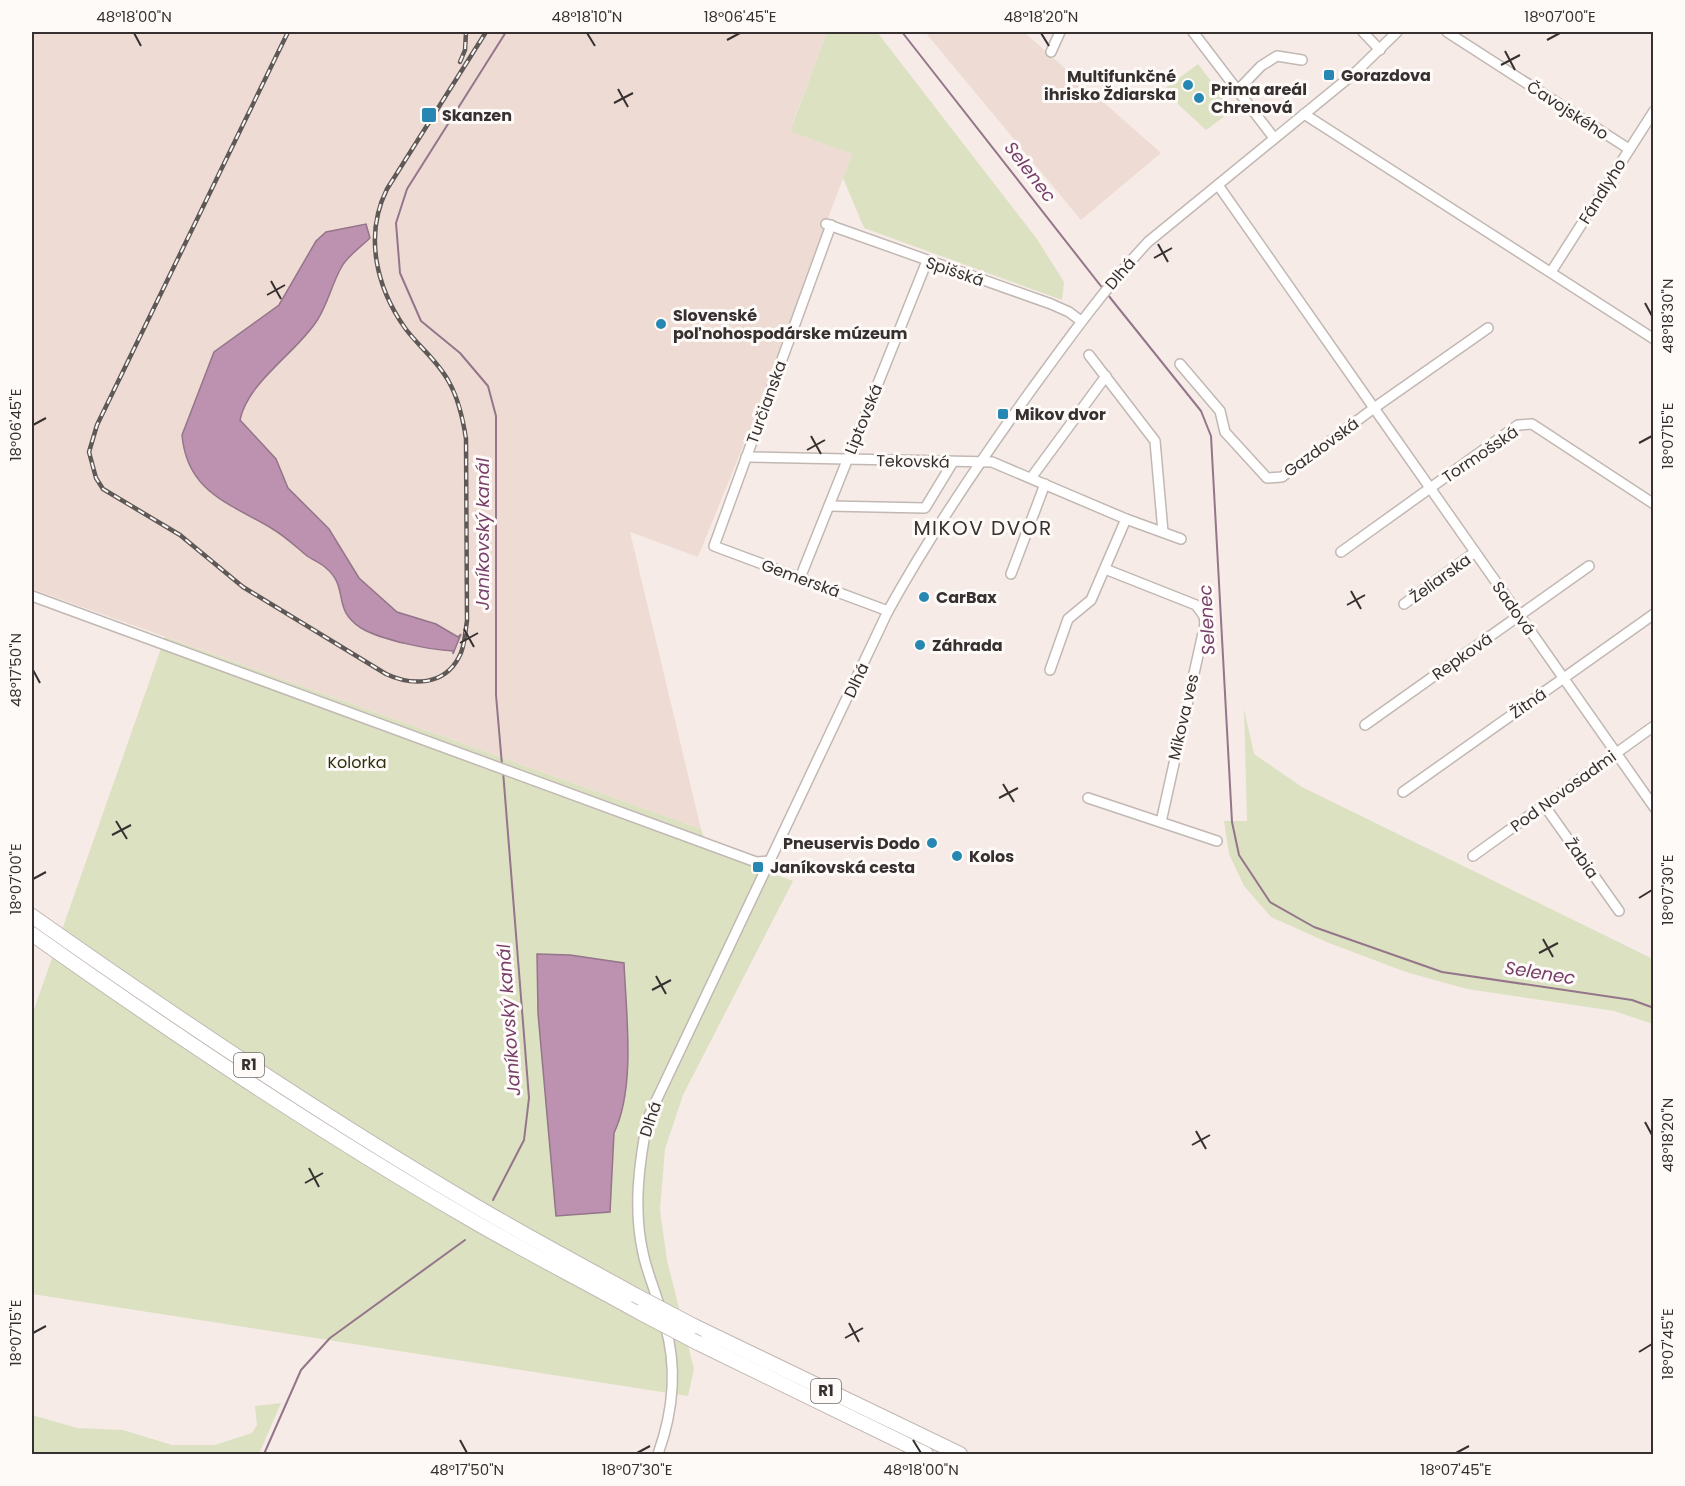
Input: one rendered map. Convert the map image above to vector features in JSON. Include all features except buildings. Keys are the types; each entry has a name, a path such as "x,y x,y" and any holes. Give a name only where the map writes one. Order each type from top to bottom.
{"highway":[{"name":"R1","path":"32,916 181,1020 343,1125 473,1205 694,1326 960,1455"},
{"name":"R1","path":"32,934 175,1033 336,1138 467,1218 699,1343 926,1455"}],"street":[{"path":"1051,52 1060,32"},
{"path":"1193,32 1274,138"},
{"path":"1363,32 1380,50"},
{"name":"Dlhá","path":"658,1455 668,1424 674,1385 669,1338 642,1253 638,1192 640,1155 648,1118 668,1071 888,611 919,554 978,462 1110,284 1148,242 1380,50 1397,32"},
{"name":"Čavojského","path":"1447,32 1629,149"},
{"path":"1238,90 1261,66 1277,56 1302,60"},
{"name":"Fándlyho","path":"1551,272 1653,111"},
{"path":"1304,114 1653,339"},
{"name":"Sadová","path":"1218,185 1653,807"},
{"name":"Spišská","path":"829,224 1051,304 1069,312 1081,321"},
{"name":"Turčianska","path":"714,546 829,224"},
{"name":"Liptovská","path":"800,578 927,261"},
{"path":"1374,408 1488,328"},
{"path":"1089,355 1155,441 1163,532"},
{"name":"Gazdovská","path":"1180,364 1220,411 1225,432 1268,478 1282,477 1374,408"},
{"path":"1031,478 1106,376"},
{"name":"Tormošská","path":"1341,552 1518,425 1532,424 1653,504"},
{"name":"Tekovská","path":"746,457 992,462 1126,519 1181,538"},
{"path":"829,506 925,508 953,462"},
{"path":"1011,574 1045,484"},
{"path":"1050,670 1068,619 1090,600 1126,519"},
{"name":"Gemerská","path":"714,546 888,611"},
{"name":"Želiarska","path":"1404,604 1475,552"},
{"name":"Repková","path":"1365,725 1589,566"},
{"name":"Mikova ves","path":"1105,568 1196,605 1204,616 1205,624 1161,822"},
{"path":"32,596 756,862 770,861"},
{"name":"Žitná","path":"1403,792 1653,614"},
{"name":"Pod Novosadmi","path":"1473,856 1653,726"},
{"path":"1088,798 1217,841"},
{"name":"Žabia","path":"1544,805 1619,911"}],"shaded area":[{"path":"32,32 827,32 790,130 852,154 746,439 698,557 630,532 701,829 32,589"},
{"path":"925,32 1024,32 1161,153 1081,220"},
{"path":"366,224 370,238 343,264 318,319 253,392 240,420 276,459 288,488 329,529 359,578 397,612 436,624 458,637 461,634 453,654 453,651 432,649 393,640 361,628 352,621 343,606 337,583 326,568 276,531 226,503 201,483 192,470 182,435 214,352 279,305 316,241 326,232"},
{"path":"537,954 570,955 624,963 628,1027 627,1072 621,1115 614,1133 610,1212 556,1216 538,1013"}],"green space":[{"path":"827,32 877,32 1037,239 1064,282 1062,300 864,228 843,178 852,154 790,131"},
{"name":"Prima areál Chrenová","path":"1198,64 1233,110 1206,130 1179,105 1166,88"},
{"name":"Kolorka","path":"165,637 701,829 708,850 793,881 683,1095 665,1149 660,1210 667,1260 694,1369 688,1396 32,1294 32,1015"},
{"path":"1244,709 1254,754 1302,787 1653,959 1653,1024 1614,1011 1467,989 1406,972 1329,943 1271,917 1244,886 1229,854 1224,821 1247,821"},
{"path":"281,1403 259,1454 32,1454 32,1415 77,1428 123,1430 172,1445 215,1445 252,1433 257,1425 255,1406"}],"waterway":[{"name":"Janíkovský kanál","path":"502,765 496,695 496,416 488,386 460,353 421,321 400,273 396,223 407,189 506,32"},
{"name":"Selenec","path":"902,32 1104,290"},
{"name":"Selenec","path":"1108,295 1201,411 1211,436 1232,822 1239,855 1270,902 1314,927 1442,972 1632,1000 1654,1008"},
{"name":"Janíkovský kanál","path":"493,1200 524,1140 529,1098 503,771"},
{"name":"Janíkovský kanál","path":"264,1454 301,1370 330,1338 465,1240"}],"railway":[{"path":"288,32 97,425 89,452 96,478 103,489 180,535 243,587 386,674 417,682 445,674 453,667 464,644 467,621 466,439 460,410 449,382 405,328 387,295 376,260 376,224 387,189 486,32"},
{"path":"460,62 465,50 466,32"}],"place":[{"name":"Gorazdova","path":"1329,75"},
{"name":"Multifunkčné ihrisko Ždiarska","path":"1188,85"},
{"name":"Prima areál Chrenová","path":"1199,98"},
{"name":"Skanzen","path":"429,115"},
{"name":"Slovenské poľnohospodárske múzeum","path":"661,324"},
{"name":"Mikov dvor","path":"1003,414"},
{"name":"CarBax","path":"924,597"},
{"name":"Záhrada","path":"920,645"},
{"name":"Pneuservis Dodo","path":"932,843"},
{"name":"Kolos","path":"957,856"},
{"name":"Janíkovská cesta","path":"758,867"}],"district":[{"name":"MIKOV DVOR","path":"983,528"}]}
